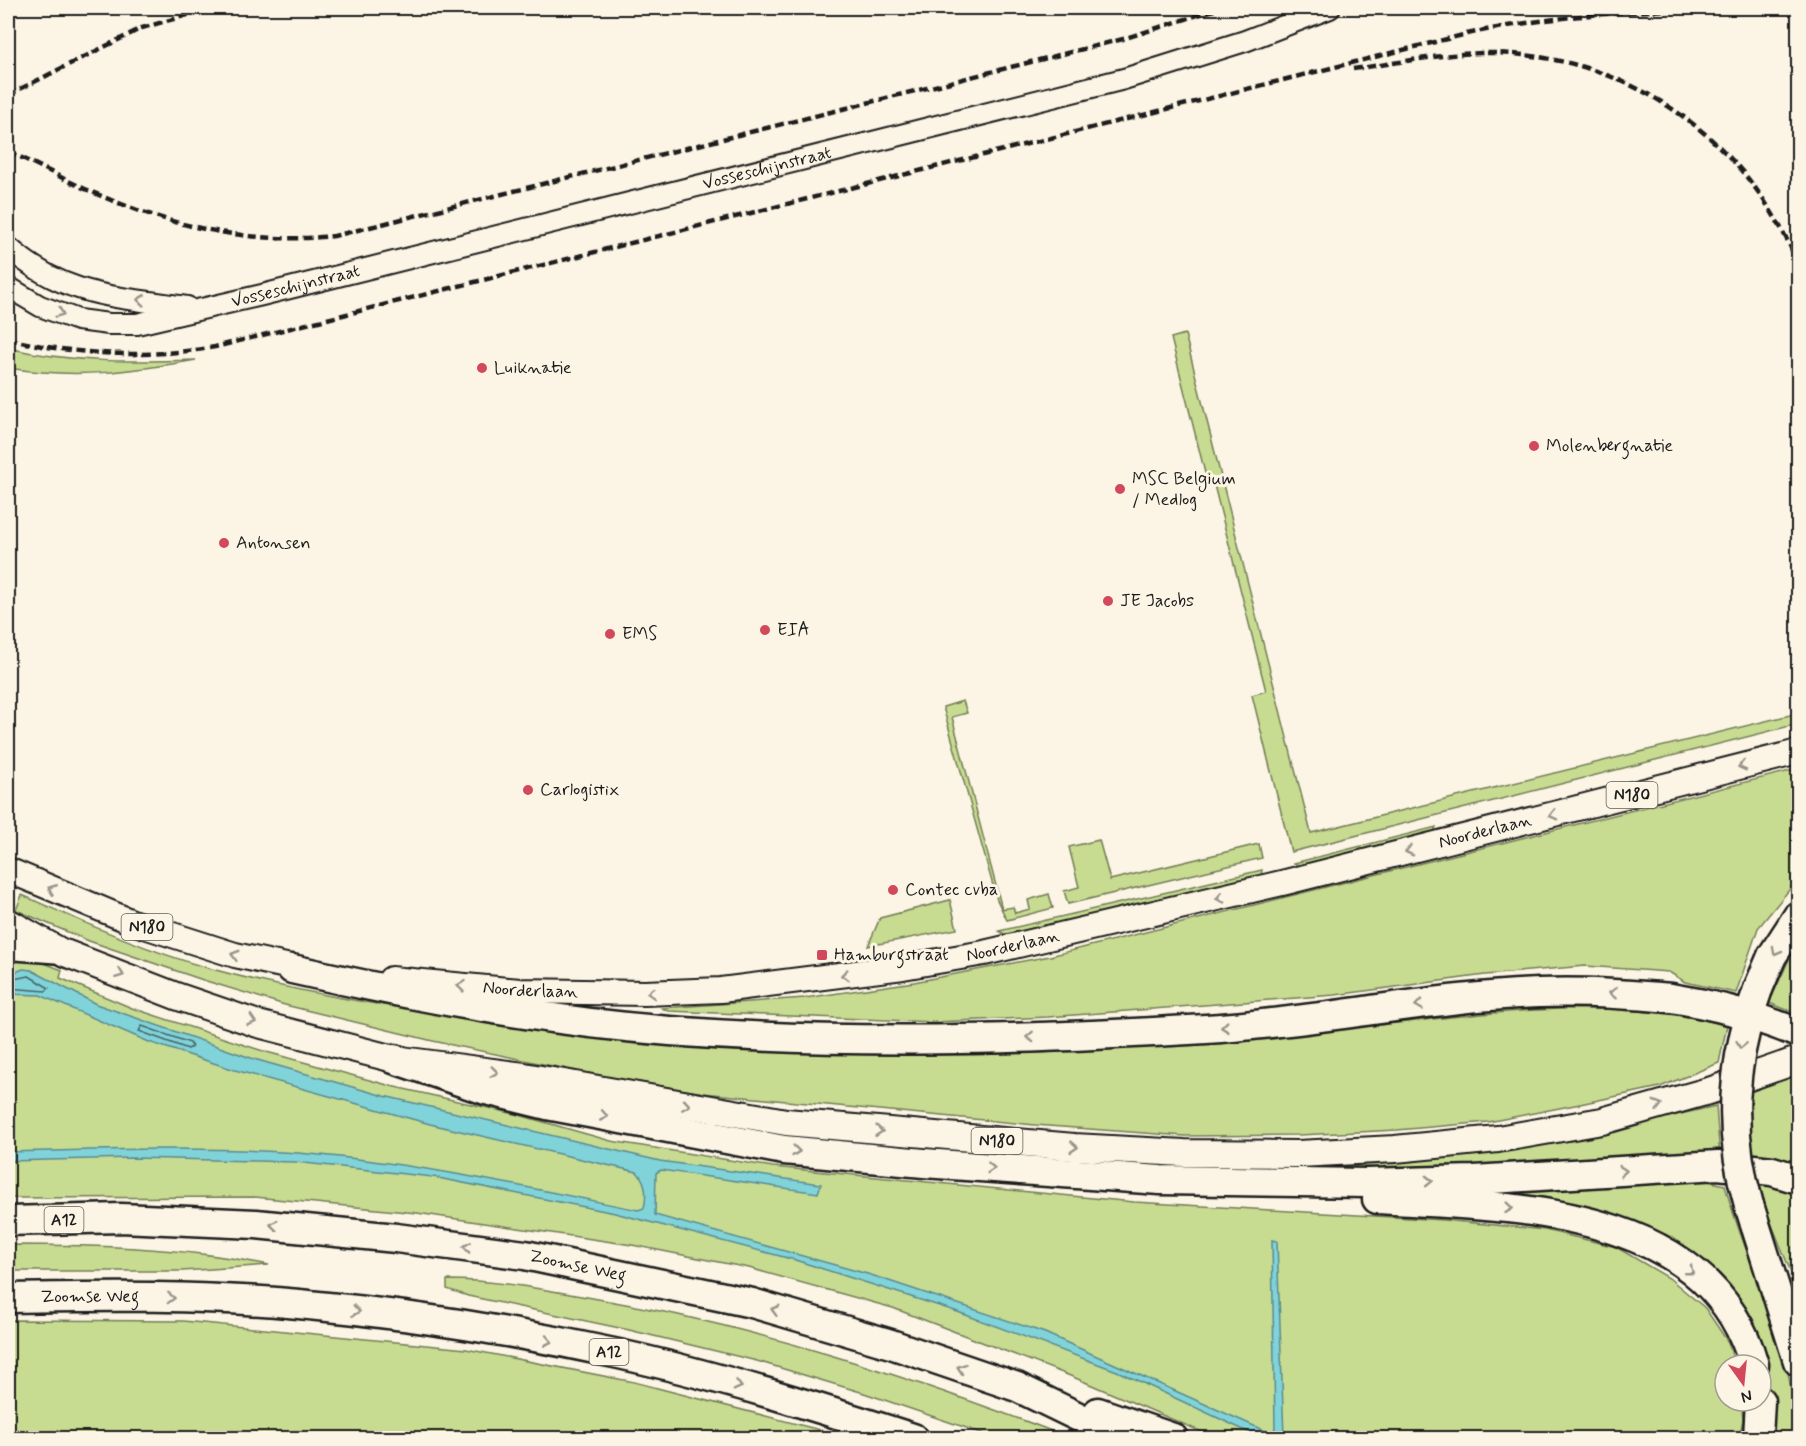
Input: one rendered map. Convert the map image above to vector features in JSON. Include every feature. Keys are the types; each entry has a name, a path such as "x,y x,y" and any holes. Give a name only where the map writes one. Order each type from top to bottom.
{"highway":[{"path":"1798,915 1772,956 1758,989 1743,1037 1734,1100 1736,1143 1749,1205 1798,1361"},
{"name":"N180","path":"65,952 176,996 258,1024 394,1059 524,1076 786,1122 1074,1148 1184,1154 1275,1154 1395,1149 1498,1139 1613,1118 1712,1090 1798,1060"},
{"path":"292,969 426,999 562,1019 669,1031 848,1039 926,1040 1210,1029 1538,993 1612,993 1712,1004 1764,1019 1798,1033"},
{"path":"394,1059 486,1090 547,1105 784,1150 924,1163 1160,1180 1367,1183 1474,1180 1708,1165 1772,1171 1798,1179"},
{"path":"1160,1180 1221,1191 1499,1207 1552,1214 1618,1230 1646,1242 1676,1260 1708,1286 1738,1324 1749,1353"},
{"path":"1749,1205 1798,1305"},
{"name":"Zoomse Weg","path":"8,1221 122,1218 256,1224 396,1238 525,1255 752,1303 891,1344 1017,1387 1122,1438"},
{"name":"Zoomse Weg","path":"8,1298 111,1296 298,1304 461,1325 619,1354 793,1400 913,1438"},
{"path":"1017,1387 1173,1438"},
{"path":"1758,1438 1759,1413"}],"main road":[{"name":"Noorderlaan","path":"8,870 132,922 235,955 292,969 520,991 591,994 721,990 903,967 995,951 1286,882 1798,752"},
{"name":"N180","path":"8,921 65,952"},
{"path":"8,948 65,952"}],"street":[{"name":"Vosseschijnstraat","path":"8,287 78,320 108,324 137,324 199,308 262,296 1124,79 1225,48 1330,8"},
{"name":"Vosseschijnstraat","path":"8,248 40,272 70,286 103,296 199,308"}],"green space":[{"path":"1185,334 1311,833 1798,713 1798,724 1291,852 1252,695 1266,691 1213,481 1207,481 1171,338"},
{"path":"8,348 78,359 196,360 124,371 57,373 8,368"},
{"path":"963,701 967,713 952,717 1002,909 1013,907 1015,913 1030,909 1028,900 1049,894 1053,908 1007,920 997,900 943,707"},
{"path":"1798,769 1798,879 1758,928 1736,993 1685,982 1669,972 1585,966 1485,975 1335,995 1048,1017 934,1022 668,1011 662,1008 805,998 914,982 1050,956"},
{"path":"1436,827 1433,834 1303,868 1294,863"},
{"path":"1099,840 1110,880 1259,844 1262,858 1068,904 1064,891 1079,887 1069,847"},
{"path":"1262,870 1261,876 1008,936 999,931"},
{"path":"22,895 114,935 184,961 307,992 408,1009 509,1022 801,1051 944,1055 1088,1051 1212,1043 1533,1010 1611,1009 1650,1012 1727,1025 1719,1063 1660,1087 1488,1122 1299,1135 1185,1136 1035,1125 703,1093 596,1075 433,1041 285,1005 89,941 16,910"},
{"path":"950,900 957,929 868,946 880,918"},
{"path":"1798,940 1798,1014 1769,1003"},
{"path":"8,954 29,957 62,970 60,978 132,1008 263,1051 395,1087 519,1115 611,1141 773,1167 1134,1202 1443,1220 1545,1230 1616,1247 1669,1278 1705,1308 1728,1342 1731,1353 1713,1353 1713,1413 1742,1413 1739,1438 1216,1438 1073,1377 893,1308 749,1268 632,1245 417,1213 255,1197 8,1198 8,985 55,983 31,970 8,975"},
{"path":"1798,1069 1798,1169 1754,1159 1750,1126 1751,1088"},
{"path":"1716,1106 1720,1157 1250,1175 1042,1160 1250,1166 1615,1129"},
{"path":"1693,1178 1725,1185 1734,1217 1780,1341 1793,1405 1795,1438 1765,1438 1767,1413 1773,1413 1773,1353 1757,1353 1683,1256 1456,1194"},
{"path":"1758,1180 1798,1194 1798,1290 1766,1210"},
{"path":"8,1245 139,1248 204,1254 269,1265 182,1271 8,1271"},
{"path":"447,1280 500,1283 535,1288 710,1322 892,1374 1070,1438 996,1438 864,1393 757,1361 629,1330 468,1296 447,1289"},
{"path":"8,1320 183,1321 466,1349 634,1382 851,1438 8,1438"}],"water":[{"path":"23,969 31,970 96,1004 254,1059 384,1096 660,1161 821,1184 818,1193 661,1170 656,1173 655,1215 871,1275 1045,1333 1272,1434 1275,1428 1272,1240 1277,1241 1284,1438 1261,1438 1117,1371 955,1311 795,1260 615,1213 433,1177 295,1162 134,1158 8,1161 8,1152 153,1149 298,1153 426,1169 638,1210 644,1208 646,1198 644,1184 637,1172 430,1124 235,1070 149,1042 40,995 8,994 8,975"}],"railway":[{"path":"8,95 142,28 212,8"},
{"path":"8,152 119,203 179,223 209,230 271,238 334,236 1123,39 1220,8"},
{"path":"8,339 59,349 111,354 163,353 215,347 1467,34 1549,20 1632,12 1714,9 1798,10"},
{"path":"1353,69 1438,56 1489,53 1540,57 1588,69 1634,87 1676,111 1714,142 1747,178 1775,219 1798,264"}],"place":[{"name":"Luiknatie","path":"482,368"},
{"name":"Molenbergnatie","path":"1534,446"},
{"name":"MSC Belgium / Medlog","path":"1120,489"},
{"name":"Antonsen","path":"224,543"},
{"name":"JE Jacobs","path":"1108,601"},
{"name":"EIA","path":"765,630"},
{"name":"EMS","path":"610,634"},
{"name":"Carlogistix","path":"528,790"},
{"name":"Contec cvba","path":"893,890"},
{"name":"Hamburgstraat","path":"822,955"}]}
